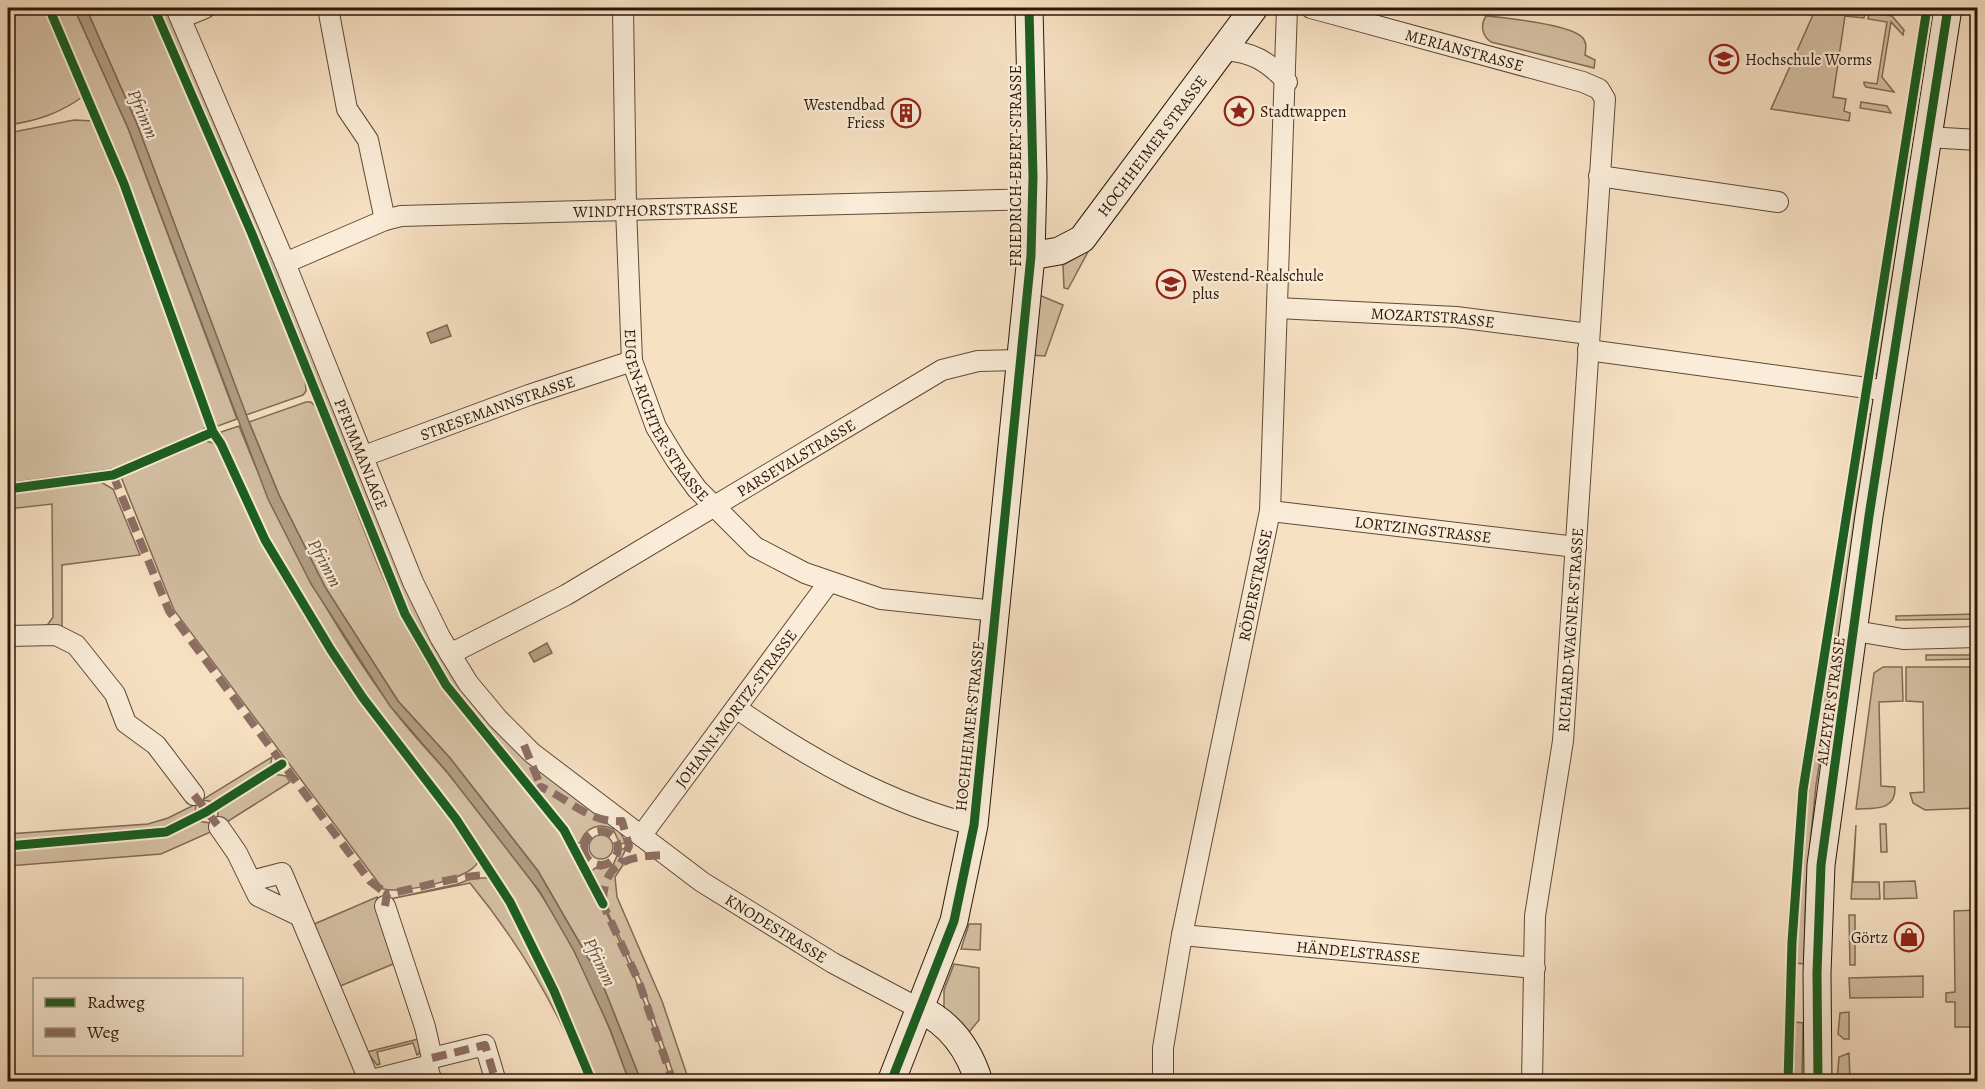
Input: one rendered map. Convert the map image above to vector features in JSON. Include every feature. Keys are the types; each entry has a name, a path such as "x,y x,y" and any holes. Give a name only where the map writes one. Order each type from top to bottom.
{"street":[{"path":"179,13 205,8"},
{"path":"328,8 347,110 368,140 385,220"},
{"name":"EUGEN-RICHTER-STRASSE","path":"622,8 632,361 656,427 676,460 712,505 755,547 805,573 881,599 996,611"},
{"name":"FRIEDRICH-EBERT-STRASSE","path":"1022,360 1031,256 1033,199 1029,8"},
{"name":"HOCHHEIMER STRASSE","path":"1031,256 1059,251 1082,239 1254,8"},
{"name":"RÖDERSTRASSE","path":"1163,1082 1163,1048 1182,935 1270,512 1276,308 1287,82 1287,8"},
{"name":"MERIANSTRASSE","path":"1311,8 1583,82"},
{"name":"ALZEYER STRASSE","path":"1818,1082 1817,973 1821,865 1889,392 1948,8"},
{"name":"PFRIMMANLAGE","path":"179,13 285,263 413,582 450,654 481,699 514,736 641,836"},
{"path":"1224,50 1253,54 1265,61 1287,82"},
{"name":"RICHARD-WAGNER-STRASSE","path":"1532,1082 1535,916 1563,741 1605,99 1599,89 1583,82"},
{"path":"1927,137 1977,140"},
{"path":"1599,176 1778,202"},
{"name":"WINDTHORSTSTRASSE","path":"285,263 385,220 401,216 626,208 1033,199"},
{"name":"MOZARTSTRASSE","path":"1276,308 1456,317 1589,342 1889,392"},
{"name":"HOCHHEIMER STRASSE","path":"891,1082 954,921 974,825 1022,360"},
{"name":"PARSEVALSTRASSE","path":"450,654 566,595 712,505 942,370 978,361 1022,360"},
{"name":"STRESEMANNSTRASSE","path":"364,456 519,398 632,361"},
{"name":"LORTZINGSTRASSE","path":"1270,512 1576,547"},
{"name":"JOHANN-MORITZ-STRASSE","path":"641,836 830,582"},
{"path":"1855,631 1903,639 1977,637"},
{"path":"8,636 56,635 76,645 115,694 126,723 156,745 194,795"},
{"path":"736,708 830,768 899,800 946,818 974,825"},
{"path":"219,827 237,853 258,896 300,916"},
{"name":"KNODESTRASSE","path":"641,836 702,882 764,921 833,963 920,1009"},
{"path":"251,881 282,873 367,1081 430,1068 485,1045 496,1082"},
{"path":"385,906 425,1027 430,1068"},
{"name":"HÄNDELSTRASSE","path":"1182,935 1535,968"},
{"path":"920,1009 935,1016 958,1039 973,1063 979,1082"}],"shaded area":[{"path":"8,8 47,8 85,95 67,107 48,115 8,125"},
{"path":"51,8 74,8 128,128 237,419 218,426 212,421 126,183"},
{"path":"74,8 86,8 137,124 249,422 279,495 325,587 398,701 450,758 538,871 600,978 641,1081 629,1081 610,1029 574,951 540,892 447,772 390,706 311,584 268,499 128,128"},
{"path":"86,8 149,8 263,270 305,378 306,391 303,395 246,415 137,124"},
{"path":"159,8 168,8 444,658 620,832 626,843 620,844 613,829 597,826 585,834 580,843 576,843 530,780 450,683 408,612 272,268"},
{"path":"1816,8 1865,12 1864,18 1845,16 1833,97 1846,99 1844,111 1850,113 1849,121 1771,109"},
{"path":"1931,8 1938,8 1930,59 1924,58"},
{"path":"1869,13 1892,16 1904,30 1903,35 1891,22 1882,77 1894,92 1866,87 1864,84 1864,82 1877,84 1887,22 1868,19"},
{"path":"1486,16 1536,22 1575,32 1585,41 1585,55 1595,60 1594,68 1491,42 1483,30"},
{"path":"1861,102 1887,106 1891,113 1860,108"},
{"path":"74,120 94,121 107,148 206,423 203,432 120,468 8,483 8,133"},
{"path":"1911,138 1918,139 1877,376 1873,371"},
{"path":"1089,250 1068,289 1064,288 1063,265"},
{"path":"1039,295 1063,305 1045,356 1031,355"},
{"path":"447,325 451,336 431,343 427,333"},
{"path":"311,402 320,411 380,570 426,662 458,707 548,814 581,865 626,955 671,1081 641,1081 600,978 538,871 450,758 398,701 325,587 279,495 249,422"},
{"path":"1867,414 1874,415 1816,785 1806,885 1804,964 1795,963 1805,825 1813,756"},
{"path":"239,426 287,535 345,639 396,714 494,830 554,915 590,984 629,1081 595,1081 554,982 504,886 454,809 365,697 306,605 255,509 224,443 221,432"},
{"path":"203,440 213,443 221,451 261,540 315,634 360,700 477,854 478,862 472,869 462,875 434,884 405,889 383,889 174,610 121,477"},
{"path":"99,481 113,489 140,555 62,565 62,630 46,627 53,617 52,504 8,509 8,494"},
{"path":"1977,614 1977,619 1896,620 1896,616"},
{"path":"547,643 552,653 534,662 529,653"},
{"path":"1926,655 1977,655 1977,659 1926,660"},
{"path":"1883,667 1902,667 1903,701 1879,702 1881,786 1895,787 1894,795 1892,800 1883,807 1856,809 1874,673"},
{"path":"1906,667 1977,667 1977,808 1925,810 1913,803 1910,793 1924,792 1923,702 1906,701"},
{"path":"272,757 270,767 214,802 202,800"},
{"path":"274,774 286,776 290,782 222,825 217,819 219,808"},
{"path":"196,804 195,813 156,830 8,843 8,834 148,824 168,818"},
{"path":"198,821 210,823 215,830 161,854 8,866 8,850 149,839 167,835"},
{"path":"1880,824 1886,824 1887,852 1881,852"},
{"path":"1856,825 1853,882 1879,882 1880,899 1851,899"},
{"path":"596,835 606,835 613,842 613,852 606,859 596,859 589,852 589,842"},
{"path":"620,849 626,849 620,861 623,865 615,877 617,897 662,1001 689,1081 676,1081 641,981 589,874 595,868 601,869 613,865"},
{"path":"472,878 492,878 520,926 546,977 589,1081 586,1081 550,1002 521,953 470,883 390,899 458,884"},
{"path":"1915,881 1917,898 1884,899 1884,882"},
{"path":"377,897 398,962 338,987 312,925"},
{"path":"1977,910 1977,1027 1955,1027 1955,1002 1946,1002 1946,993 1955,992 1954,911"},
{"path":"1849,915 1855,915 1855,965 1850,965"},
{"path":"969,924 981,924 980,950 961,949"},
{"path":"954,964 979,968 979,1020 965,1037 944,1011 944,990"},
{"path":"1923,976 1923,997 1850,998 1849,978"},
{"path":"1849,1012 1849,1039 1844,1039 1838,1034 1840,1013"},
{"path":"1795,1022 1803,1023 1802,1081 1794,1081"},
{"path":"422,1038 417,1055 413,1043 377,1052 380,1064 377,1065 367,1052"},
{"path":"1849,1053 1850,1080 1936,1081 1837,1081 1839,1057"}],"marked path":[{"path":"113,475 169,611 370,881 387,894"},
{"path":"524,745 541,787"},
{"path":"534,792 541,787 600,819 622,821 629,846 621,863"},
{"path":"194,795 219,827"},
{"path":"601,831 613,836 618,848 613,860 601,865 589,860 584,848 589,836 601,831"},
{"path":"603,901 608,876 614,868 632,859 667,855"},
{"path":"385,906 387,894 455,879 494,875"},
{"path":"601,900 639,982 673,1082"},
{"path":"432,1058 485,1045 496,1082"}],"cycle path":[{"path":"49,8 124,184 213,432 221,444 265,540 331,650 363,698 456,819 510,902 554,991 592,1082"},
{"path":"154,8 252,234 405,614 446,685 564,830 603,904"},
{"path":"891,1082 954,921 974,825 1031,256 1033,177 1029,8"},
{"path":"1788,1082 1792,942 1803,790 1927,8"},
{"path":"1818,1082 1817,973 1821,865 1869,516 1948,8"},
{"path":"8,489 113,475 213,432"},
{"path":"8,846 166,832 206,812 282,764"}],"place":[{"name":"Hochschule Worms","path":"1724,59"},
{"name":"Stadtwappen","path":"1239,111"},
{"name":"Westendbad Friess","path":"906,113"},
{"name":"Westend-Realschule plus","path":"1171,284"},
{"name":"Görtz","path":"1909,937"}],"water label":[{"name":"Pfrimm","path":"143,114"},
{"name":"Pfrimm","path":"325,563"},
{"name":"Pfrimm","path":"600,962"}]}
